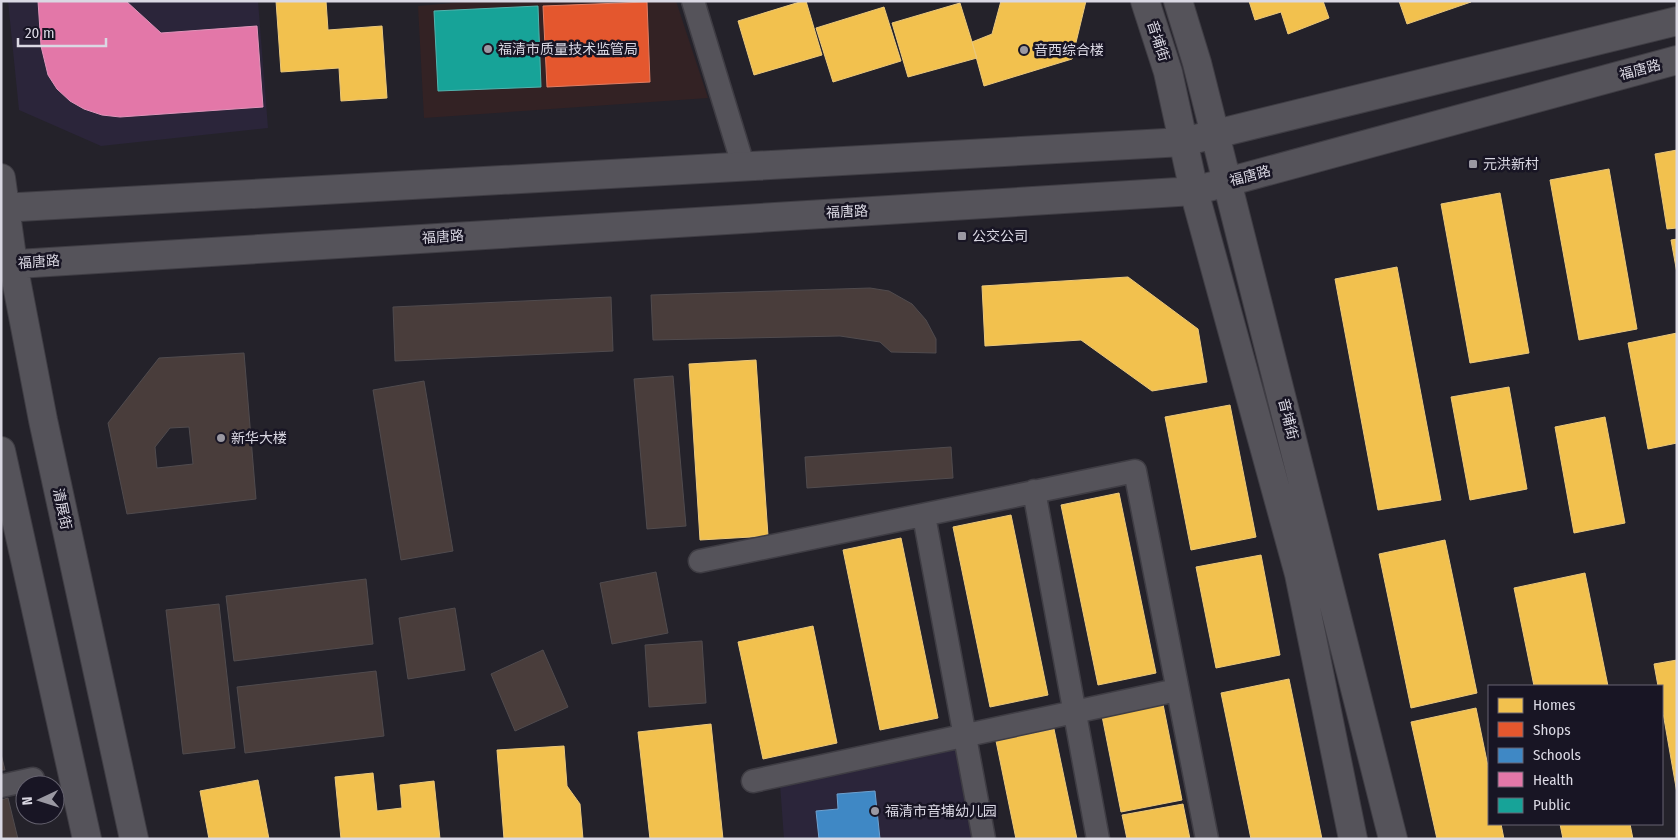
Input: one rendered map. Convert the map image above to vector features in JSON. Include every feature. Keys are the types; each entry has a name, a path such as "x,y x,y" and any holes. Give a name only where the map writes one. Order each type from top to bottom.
{"street":[{"path":"693,1 744,168"},
{"name":"音埔街","path":"1144,1 1168,72 1194,191 1299,574 1353,839"},
{"name":"音埔街","path":"1178,1 1197,63 1393,839"},
{"path":"3,208 1183,142 1677,22"},
{"name":"福唐路","path":"7,264 1194,191 1677,60"},
{"name":"清展街","path":"1,178 7,264 134,839"},
{"path":"1,450 87,839"},
{"path":"700,562 1134,471 1208,839"},
{"path":"1034,491 1098,839"},
{"path":"924,516 984,839"},
{"path":"752,781 1177,690"},
{"path":"1,786 15,783"}],"shaded area":[{"path":"8,1 258,1 268,128 101,146 19,110"},
{"path":"475,1 676,1 708,98 424,118 418,6"},
{"name":"福清市音埔幼儿园","path":"957,748 974,839 784,839 780,784"}],"building: Homes":[{"path":"276,1 326,1 328,30 382,26 387,98 341,101 339,68 281,72"},
{"path":"806,1 822,55 754,75 738,21"},
{"name":"音西综合楼","path":"1001,1 1086,1 1072,59 984,86 972,42 992,34"},
{"path":"1249,1 1323,1 1329,18 1288,34 1281,12 1255,20"},
{"path":"1399,1 1471,1 1471,2 1407,24"},
{"path":"960,3 977,58 908,77 892,23"},
{"path":"884,7 901,61 833,82 816,28"},
{"path":"1677,150 1677,228 1667,229 1655,154"},
{"path":"1609,169 1637,329 1579,340 1550,180"},
{"path":"1500,193 1529,353 1470,363 1441,204"},
{"path":"1677,239 1677,273 1671,240"},
{"path":"1397,267 1441,500 1378,510 1335,279"},
{"path":"1128,277 1198,329 1207,382 1152,391 1081,340 985,346 982,286"},
{"path":"1677,333 1677,443 1648,449 1628,343"},
{"path":"756,360 768,536 700,540 689,364"},
{"path":"1509,387 1527,489 1470,500 1451,397"},
{"path":"1230,405 1256,537 1191,550 1165,417"},
{"path":"1605,417 1625,523 1574,533 1555,427"},
{"path":"1119,493 1156,673 1098,685 1061,505"},
{"path":"1011,515 1048,695 990,707 953,527"},
{"path":"901,538 938,718 880,730 843,550"},
{"path":"1445,540 1477,693 1411,708 1379,554"},
{"path":"1261,555 1280,655 1216,668 1196,567"},
{"path":"1585,573 1608,685 1534,685 1514,588"},
{"path":"813,626 837,743 763,759 738,642"},
{"path":"1677,660 1677,793 1663,713 1663,685 1658,685 1654,664"},
{"path":"1289,679 1322,839 1251,839 1221,693"},
{"path":"1163,704 1182,800 1121,812 1102,716"},
{"path":"1476,708 1488,766 1488,825 1501,825 1504,839 1437,839 1411,722"},
{"path":"711,724 723,839 650,839 638,732"},
{"path":"1054,729 1077,839 1016,839 996,741"},
{"path":"564,746 567,786 580,804 583,839 504,839 497,750"},
{"path":"373,773 377,811 402,808 400,785 434,781 440,839 341,839 335,777"},
{"path":"258,780 269,839 209,839 200,791"},
{"path":"1183,804 1190,839 1127,839 1122,815"},
{"path":"1560,825 1630,825 1633,839 1563,839"}],"building: Shops":[{"path":"647,2 650,82 547,87 543,6"}],"building: Schools":[{"path":"875,791 880,839 819,839 816,811 838,809 837,794"}],"building: Health":[{"path":"38,1 126,1 161,33 257,26 263,107 120,117 102,115 84,109 70,101 57,89 48,75 41,46"}],"building: Public":[{"name":"福清市质量技术监管局","path":"538,6 541,87 438,91 434,11"}],"building: Other":[{"path":"870,288 889,291 912,304 926,320 936,339 936,353 891,352 880,342 840,336 653,340 651,295"},
{"path":"611,297 613,351 395,361 393,307"},
{"name":"新华大楼","path":"244,353 256,499 127,514 108,423 159,358","holes":["189,427 193,464 157,468 155,447 170,428"]},
{"path":"673,376 686,526 647,529 634,379"},
{"path":"424,381 453,551 401,560 373,390"},
{"path":"951,447 953,478 807,488 805,457"},
{"path":"656,572 668,633 612,644 600,583"},
{"path":"366,579 373,644 234,661 226,596"},
{"path":"219,604 235,748 183,754 166,610"},
{"path":"455,608 465,670 408,679 399,618"},
{"path":"702,641 706,703 649,707 645,645"},
{"path":"543,650 568,707 515,731 491,674"},
{"path":"376,671 384,736 245,753 237,687"},
{"path":"1,754 5,770 1,770"},
{"path":"8,798 18,839 1,839 1,800"}],"place":[{"name":"福清市质量技术监管局","path":"488,49"},
{"name":"音西综合楼","path":"1024,50"},
{"name":"元洪新村","path":"1473,164"},
{"name":"公交公司","path":"962,236"},
{"name":"新华大楼","path":"221,438"},
{"name":"福清市音埔幼儿园","path":"875,811"}]}
